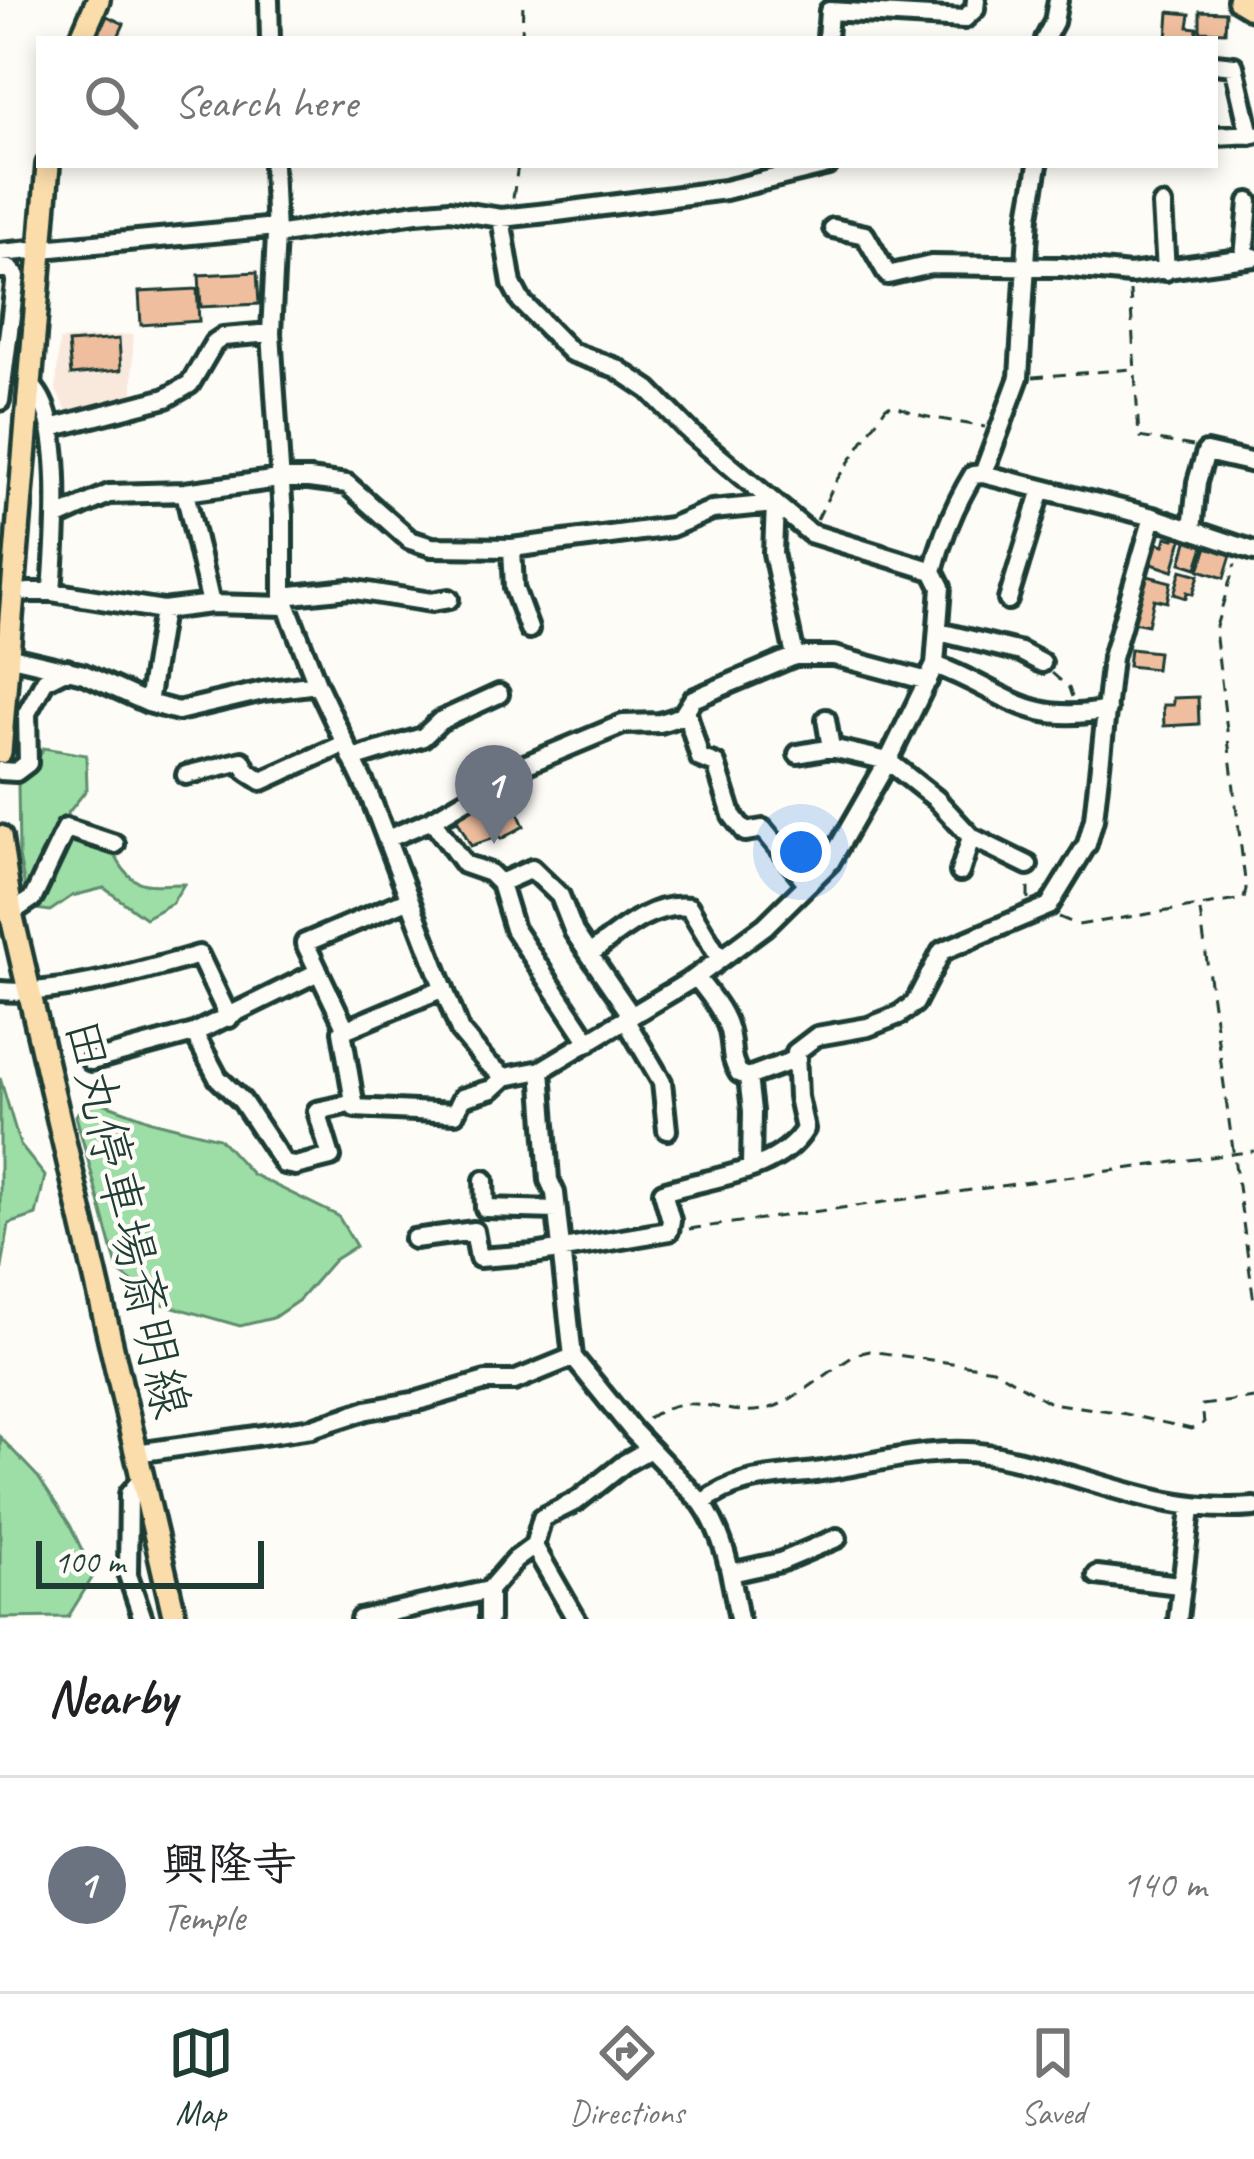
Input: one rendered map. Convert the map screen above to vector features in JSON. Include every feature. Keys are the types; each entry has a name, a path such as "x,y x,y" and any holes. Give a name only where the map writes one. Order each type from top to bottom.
{"main road":[{"path":"1239,0 1254,10"},
{"path":"82,36 93,2"},
{"path":"0,752 5,643 48,168"},
{"name":"田丸停車場斎明線","path":"0,837 11,913 175,1619"}],"street":[{"path":"269,0 270,36"},
{"path":"827,36 829,10 870,6 964,20 975,9 976,0"},
{"path":"1047,36 1058,0"},
{"path":"1218,64 1234,66 1252,135 1218,136"},
{"path":"274,168 271,333 284,601 387,839 460,1031 506,1077"},
{"path":"0,253 276,231 433,211 480,212 501,218 724,190 816,168"},
{"path":"983,474 1019,377 1029,217 1037,168"},
{"path":"833,228 865,235 888,275 932,265 1062,267 1130,274 1249,257 1249,202"},
{"path":"1162,205 1166,271"},
{"path":"443,988 342,1031 355,1108 455,1114 462,1098 492,1089 506,1077 541,1070 696,977 765,926 830,862 932,673 939,632 941,587 933,572 810,532 691,433 649,390 616,368 571,352 548,331 512,284 501,218"},
{"path":"0,268 16,276 0,401"},
{"path":"51,428 166,398 190,384 214,343 223,337 271,333"},
{"path":"28,384 47,405 51,428 58,517 52,592"},
{"path":"1192,530 1206,452 1254,464"},
{"path":"933,572 955,505 974,475 983,474 1247,548"},
{"path":"58,517 109,494 184,492 279,479 347,484 398,531 432,548 512,548 671,526 712,510 775,504"},
{"path":"1008,600 1042,489"},
{"path":"184,492 211,604"},
{"path":"775,504 773,553 795,656"},
{"path":"414,1239 473,1231 479,1258 534,1254 669,1231 671,1220 663,1192 751,1167 773,1157 805,1129 796,1052 817,1036 868,1027 899,1015 915,1004 942,951 1049,906 1087,844 1112,658 1153,518"},
{"path":"512,548 514,588 529,629"},
{"path":"28,592 163,610 284,601 349,589 431,602 449,599"},
{"path":"148,704 163,610"},
{"path":"939,632 1021,652 1042,664"},
{"path":"5,643 148,704 178,710 317,684"},
{"path":"387,839 433,820 527,764 623,724 660,723 682,716 693,700 795,656 834,656 932,673 1021,708 1079,716 1107,710"},
{"path":"0,771 16,772 28,763 27,713 45,680 67,669"},
{"path":"186,775 242,760 247,771 262,781 348,751 423,737 440,721 499,694"},
{"path":"686,710 700,758 716,764 733,815 745,832 763,829 807,883"},
{"path":"826,719 831,748"},
{"path":"798,754 831,748 888,761 936,799 971,837 1028,865"},
{"path":"433,820 464,864 490,873 500,883 514,929 589,1042"},
{"path":"11,913 32,898 66,828 116,844"},
{"path":"960,872 971,837"},
{"path":"500,883 532,868 560,896 574,932 591,953 662,1082 667,1130"},
{"path":"346,1029 305,943 407,899"},
{"path":"591,953 635,920 670,904 688,907 720,959"},
{"path":"0,991 29,992 199,955 229,1018"},
{"path":"91,1061 194,1033 318,972"},
{"path":"696,977 718,1006 730,1035 733,1065 748,1077 751,1167"},
{"path":"194,1033 218,1078 242,1101 284,1164 295,1166 331,1156 317,1111 354,1103"},
{"path":"748,1077 797,1059"},
{"path":"541,1070 549,1180 557,1210 573,1357 716,1522 739,1619"},
{"path":"484,1180 485,1208 557,1210"},
{"path":"136,1453 312,1428 486,1381 514,1381 573,1357"},
{"path":"360,1619 488,1590 534,1546 542,1518 578,1500 625,1462 650,1450"},
{"path":"703,1503 738,1483 770,1475 827,1471 939,1452 984,1453 1191,1509 1254,1507"},
{"path":"142,1479 129,1494 128,1574 143,1619"},
{"path":"1178,1619 1191,1509"},
{"path":"730,1573 780,1562 837,1538"},
{"path":"534,1546 576,1619"},
{"path":"1097,1575 1179,1586"},
{"path":"488,1590 489,1619"}],"path":[{"path":"521,36 523,0"},
{"path":"501,218 517,192 518,168"},
{"path":"1019,377 1059,378 1137,368 1130,274"},
{"path":"1132,368 1139,437 1184,442 1206,452"},
{"path":"810,532 836,481 886,406 1000,433"},
{"path":"1049,906 1061,920 1078,925 1236,904 1244,899 1214,630 1247,548"},
{"path":"1042,664 1069,688 1079,716"},
{"path":"1028,865 1028,916"},
{"path":"1200,908 1254,1302"},
{"path":"669,1231 1254,1151"},
{"path":"633,1431 675,1402 729,1410 776,1406 856,1354 869,1351 993,1369 1050,1403 1191,1429 1204,1423 1202,1405 1254,1398"}],"shaded area":[{"path":"133,334 133,412 72,420 56,391 59,340"}],"green space":[{"path":"43,748 86,755 87,789 61,822 26,893 19,856 18,782 35,768"},
{"path":"68,839 114,853 134,880 184,884 172,903 145,918 104,888 72,896 50,911 36,909"},
{"path":"0,1078 20,1145 45,1176 36,1215 9,1224 0,1280"},
{"path":"92,1099 219,1138 252,1174 338,1216 356,1246 334,1260 299,1300 273,1318 240,1326 159,1303 118,1271 76,1116 84,1102"},
{"path":"0,1437 38,1477 70,1525 94,1575 68,1617 0,1618"}],"building":[{"path":"1200,11 1226,12 1225,32 1200,31"},
{"path":"1169,12 1190,14 1188,27 1197,28 1196,36 1167,36"},
{"path":"107,16 124,24 118,36 97,36"},
{"path":"257,272 259,304 201,307 199,275"},
{"path":"197,289 199,321 141,325 139,292"},
{"path":"119,339 121,370 71,375 68,343"},
{"path":"1176,534 1183,536 1173,571 1146,562 1152,541 1164,545 1166,537 1174,539"},
{"path":"1188,538 1205,543 1197,568 1181,563"},
{"path":"1208,544 1232,552 1224,578 1199,570"},
{"path":"1181,570 1199,575 1193,594 1187,592 1186,598 1174,594"},
{"path":"1144,575 1171,582 1167,602 1154,599 1148,625 1133,622"},
{"path":"1130,649 1158,652 1156,669 1128,666"},
{"path":"1198,697 1199,724 1164,726 1163,705 1173,705 1173,698"},
{"path":"506,786 524,826 501,839 471,846 449,814"}],"place":[{"name":"興隆寺","path":"494,844"}]}
